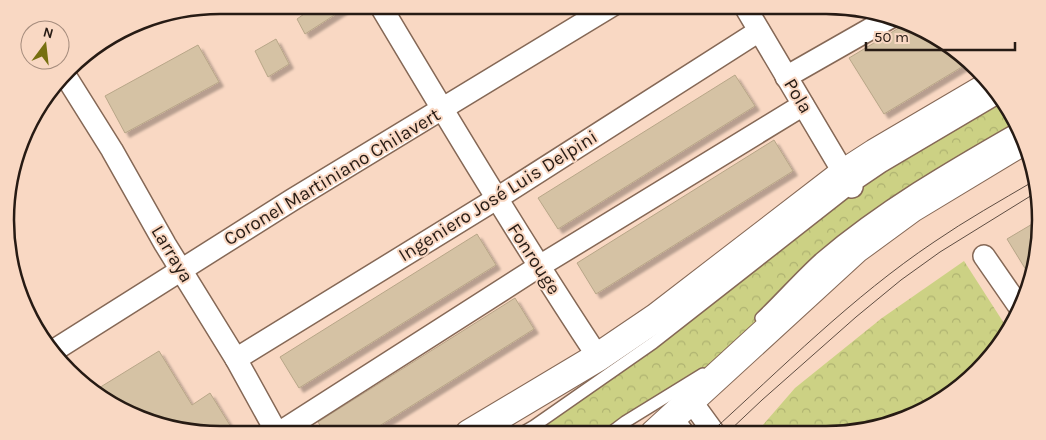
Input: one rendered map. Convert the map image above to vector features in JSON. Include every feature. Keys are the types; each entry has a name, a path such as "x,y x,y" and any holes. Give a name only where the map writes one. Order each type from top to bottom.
{"main road":[{"path":"482,426 598,357 657,317 848,180 875,153 985,88"},
{"path":"675,422 856,249 912,208 1018,144"}],"street":[{"name":"Fonrouge","path":"385,14 538,267 598,357"},
{"name":"Coronel Martiniano Chilavert","path":"58,348 292,200 598,14"},
{"name":"Pola","path":"749,14 848,180"},
{"path":"786,76 882,22"},
{"name":"Ingeniero José Luis Delpini","path":"236,360 496,199 759,31"},
{"name":"Larraya","path":"68,80 112,150 165,244 236,360 273,426"},
{"path":"290,426 538,267 803,105"},
{"path":"984,256 1016,302"},
{"path":"675,422 688,426"}],"lane":[{"path":"534,426 653,343 848,180 883,166 994,100"},
{"path":"756,323 819,260 855,231 903,196 1012,132"},
{"path":"621,426 707,372 735,344"}],"green space":[{"path":"994,100 1012,131 707,372 622,426 534,426 828,204"},
{"path":"964,261 1004,324 990,346 952,384 929,399 905,411 866,422 839,426 762,426 795,388 882,318"}],"building":[{"path":"304,14 336,14 305,34 297,19"},
{"path":"900,27 929,41 952,56 963,66 884,114 849,58"},
{"path":"276,39 289,64 268,77 255,51"},
{"path":"198,45 219,82 125,133 105,96"},
{"path":"735,75 755,106 558,229 538,198"},
{"path":"774,140 793,171 596,294 577,263"},
{"path":"1032,224 1026,270 1007,239"},
{"path":"477,234 496,265 299,388 280,357"},
{"path":"515,298 534,329 379,426 320,426 318,422"},
{"path":"159,351 192,405 210,393 230,426 207,426 167,419 141,411 100,388"}],"tram line":[{"path":"718,426 818,334 904,263 946,234 1029,184"},
{"path":"734,426 856,317 901,280 940,252 1030,196"}]}
